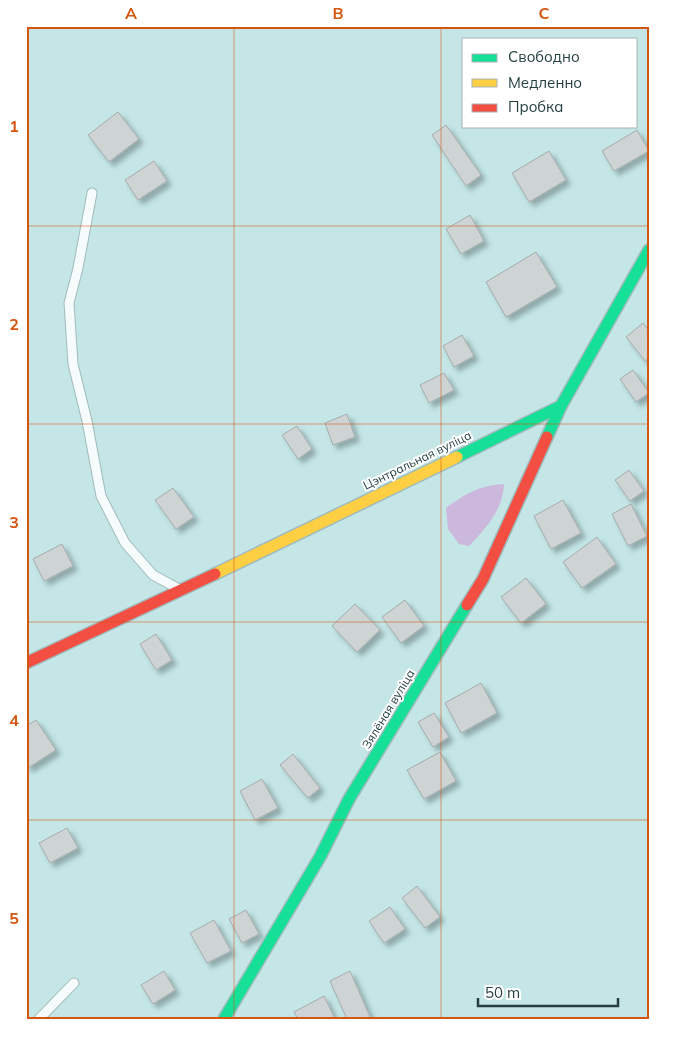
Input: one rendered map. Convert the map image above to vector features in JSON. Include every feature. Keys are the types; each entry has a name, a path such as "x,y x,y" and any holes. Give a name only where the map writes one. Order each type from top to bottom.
{"street":[{"path":"561,406 649,250"},
{"name":"Цэнтральная вуліца","path":"26,663 182,590 561,406"},
{"name":"Зялёная вуліца","path":"224,1019 320,857 349,800 483,579 561,406"}],"lane":[{"path":"92,194 69,303 73,364 87,421 101,496 125,543 153,575 182,590"},
{"path":"39,1019 74,983"}],"shaded area":[{"path":"504,484 497,510 487,525 469,546 459,544 448,529 446,508 459,498 473,491 488,486"}],"building":[{"path":"118,112 139,139 109,162 88,135"},
{"path":"446,125 481,175 466,186 432,135"},
{"path":"637,130 649,151 614,171 602,151"},
{"path":"549,151 566,180 529,202 512,173"},
{"path":"154,161 167,181 138,200 125,180"},
{"path":"470,215 484,241 461,254 446,229"},
{"path":"536,252 557,287 506,317 486,282"},
{"path":"643,323 649,331 649,358 645,361 626,337"},
{"path":"462,335 474,356 454,367 443,346"},
{"path":"633,370 649,393 636,402 620,379"},
{"path":"444,373 454,390 429,403 420,385"},
{"path":"347,414 355,437 333,445 325,423"},
{"path":"297,426 312,449 298,459 282,435"},
{"path":"629,470 644,491 630,501 615,480"},
{"path":"173,488 194,517 176,529 155,500"},
{"path":"563,500 581,533 551,549 534,516"},
{"path":"631,504 647,536 628,546 612,514"},
{"path":"597,537 616,564 582,588 563,562"},
{"path":"62,544 73,566 44,581 33,559"},
{"path":"526,578 546,604 521,623 501,597"},
{"path":"405,600 424,626 401,643 382,617"},
{"path":"355,604 380,630 357,652 332,626"},
{"path":"156,634 172,660 156,670 140,644"},
{"path":"481,683 497,713 461,733 445,703"},
{"path":"434,713 449,737 433,747 418,722"},
{"path":"36,720 56,750 28,768 26,765 26,726"},
{"path":"440,752 456,781 424,799 407,770"},
{"path":"293,754 320,788 308,798 280,765"},
{"path":"262,779 278,808 255,820 240,791"},
{"path":"67,828 78,848 50,863 39,843"},
{"path":"417,886 440,917 425,928 402,898"},
{"path":"390,907 405,929 384,943 369,921"},
{"path":"246,910 259,934 242,943 229,919"},
{"path":"214,920 231,951 207,963 190,933"},
{"path":"164,971 175,990 153,1004 141,985"},
{"path":"350,971 371,1019 347,1019 330,981"},
{"path":"324,996 335,1019 298,1019 294,1012"}],"traffic: fast":[{"path":"547,437 561,406 649,250"},
{"path":"457,457 561,406"},
{"path":"224,1019 320,857 349,799 467,605"}],"traffic: slow":[{"path":"215,574 457,457"}],"traffic: jam":[{"path":"467,605 483,579 547,437"},
{"path":"26,663 215,574"}]}
